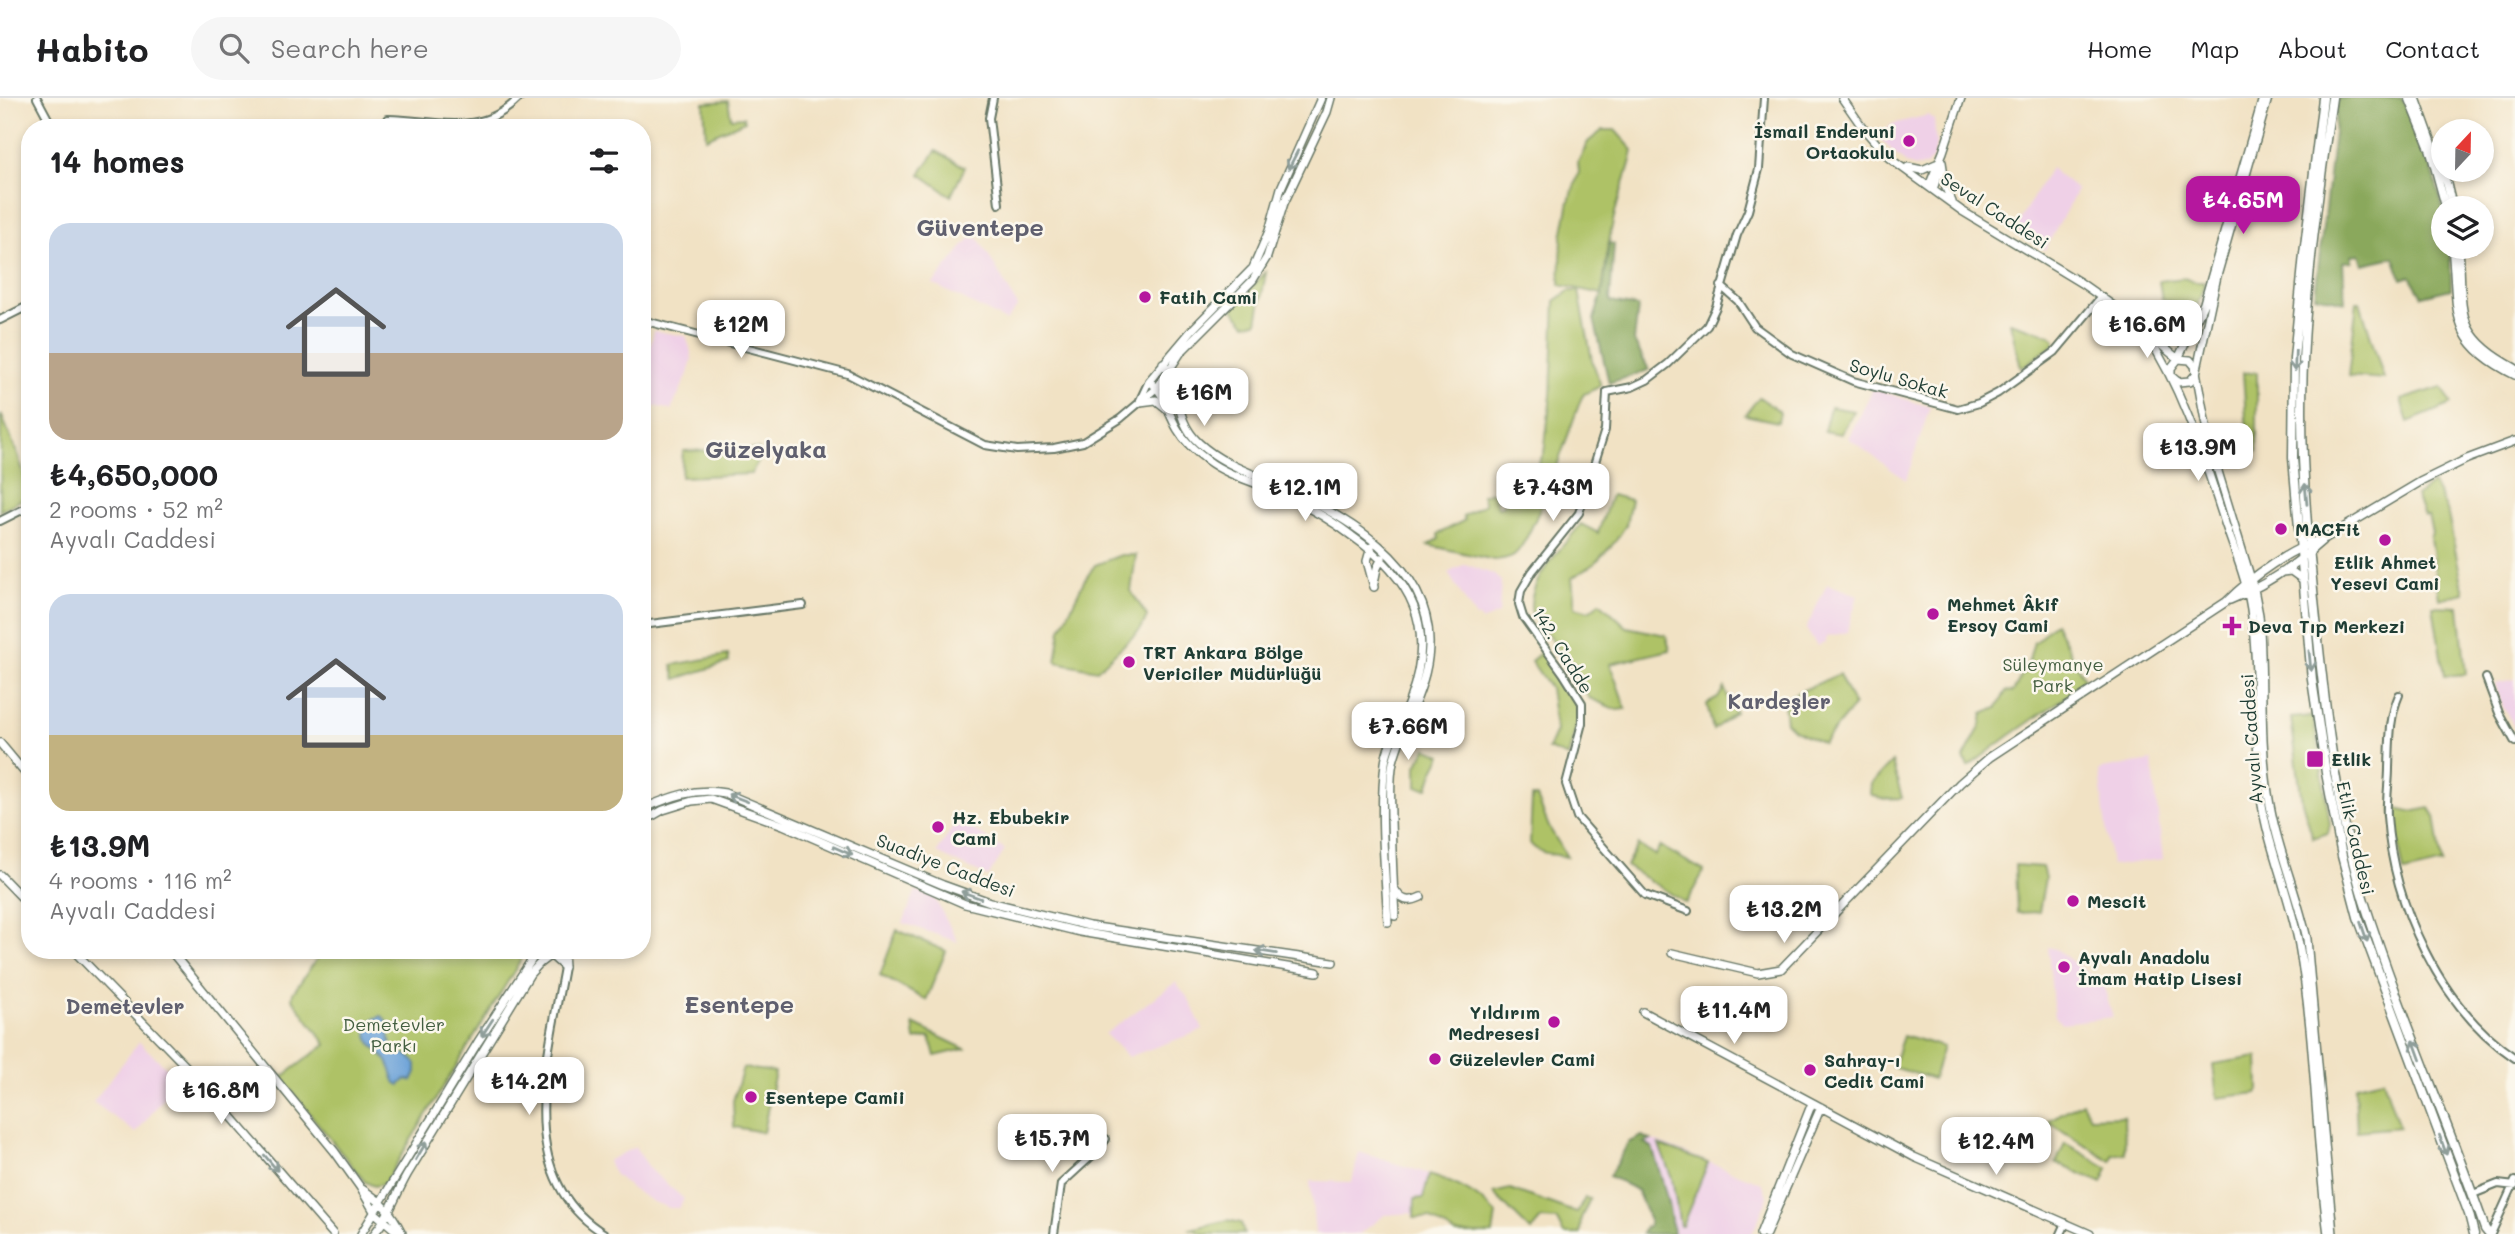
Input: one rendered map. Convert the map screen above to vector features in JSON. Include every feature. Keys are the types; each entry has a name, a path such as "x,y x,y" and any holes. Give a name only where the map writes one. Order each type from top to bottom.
{"main road":[{"path":"1321,98 1307,134 1280,188 1269,231 1253,268 1149,381 1158,387 1177,429 1197,453 1217,466 1278,485 1339,517 1372,546 1380,559 1404,584 1422,621 1418,670 1411,698 1388,752 1384,774 1388,922"},
{"path":"1158,387 1181,352 1253,280 1268,257 1284,203 1331,98"},
{"name":"Seval Caddesi","path":"1842,98 1877,146 1897,164 2101,297 2178,359"},
{"path":"1931,187 1961,98"},
{"path":"2178,359 2190,360 2196,370 2194,378 2186,383 2178,382 2171,376 2171,368 2178,359 2204,303 2263,98"},
{"name":"Ayvalı Caddesi","path":"2268,98 2217,276 2196,370 2209,442 2260,621 2267,792 2307,939 2333,1234"},
{"name":"Etlik Caddesi","path":"2323,98 2294,358 2293,458 2312,680 2324,763 2358,916 2474,1233 2480,1228 2488,1232"},
{"name":"Etlik Caddesi","path":"2332,98 2309,283 2304,347 2303,462 2323,683 2337,781 2364,899 2421,1062 2488,1232"},
{"path":"2409,98 2430,150 2443,196"},
{"path":"2416,98 2450,196"},
{"path":"1897,164 1922,170 1940,163"},
{"path":"1940,163 1952,202"},
{"path":"2453,259 2455,307 2461,328 2493,365 2515,375"},
{"path":"2459,259 2461,306 2470,334 2480,346 2515,368"},
{"name":"Seval Caddesi","path":"2146,331 2171,376"},
{"path":"1163,363 1170,371 1177,404 1196,440 1214,457 1385,552 1413,584 1429,647 1426,670 1398,748 1391,780 1395,916"},
{"name":"Ayvalı Caddesi","path":"2171,376 2203,454 2248,582"},
{"path":"1140,402 1156,400 1168,410"},
{"path":"1672,953 1758,973 1781,969 1969,775 2015,740 2226,602 2248,582 2420,482 2467,459 2515,441"},
{"path":"1354,536 1367,561 1374,587 1374,576 1385,552"},
{"path":"1367,561 1372,546"},
{"path":"2226,602 2278,574 2300,553"},
{"path":"1374,576 1382,571 1395,574"},
{"path":"2278,574 2291,571 2302,579"},
{"name":"Ayvalı Caddesi","path":"2250,591 2259,781 2264,814 2300,946 2328,1234"},
{"path":"0,743 21,768"},
{"path":"1388,752 1398,748"},
{"name":"Suadiye Caddesi","path":"651,806 688,792 708,790 726,793 943,885 990,902 1089,926 1334,962"},
{"name":"Suadiye Caddesi","path":"651,817 692,800 711,799 783,825 965,904 1080,932 1317,972"},
{"path":"0,875 21,897"},
{"path":"1393,886 1404,900 1410,902 1421,897"},
{"path":"82,959 204,1085 333,1234"},
{"path":"177,959 325,1139 361,1188 375,1213 401,1234"},
{"path":"361,1234 478,1042 532,959"},
{"path":"374,1234 391,1212 407,1175 530,974 544,959"},
{"path":"557,959 564,967"},
{"path":"563,959 564,967"},
{"path":"1643,1012 1914,1157 2090,1234"},
{"path":"1760,1234 1812,1103"},
{"path":"1766,1234 1821,1107"},
{"path":"361,1188 381,1201 391,1212 401,1234"}],"street":[{"path":"37,98 48,119"},
{"path":"488,119 505,113 519,98"},
{"path":"993,98 989,118 999,204"},
{"name":"142. Cadde","path":"1688,911 1644,895 1577,817 1566,783 1581,723 1582,703 1523,617 1519,604 1521,591 1532,572 1579,513 1605,430 1607,392 1632,387 1647,380 1707,326 1716,307 1737,235 1748,211 1759,169 1764,98"},
{"name":"Soylu Sokak","path":"1721,286 1738,302 1755,327 1792,354 1853,381 1958,409 1979,403 1998,393 2055,352 2101,297"},
{"path":"0,320 21,310"},
{"path":"651,322 848,374 985,445 1017,450 1054,448 1083,442 1121,419 1158,387"},
{"path":"1140,402 1149,381"},
{"path":"0,521 21,510"},
{"path":"651,624 803,605"},
{"path":"2486,678 2499,713 2515,742"},
{"path":"2399,695 2392,712 2387,815 2397,877 2414,926 2439,977 2468,1014 2501,1049 2515,1058"},
{"path":"564,967 547,1069 542,1129 548,1160 558,1187 576,1208 605,1234"},
{"path":"1054,1234 1061,1184 1098,1150 1106,1139"},
{"path":"2473,1194 2498,1184 2515,1185 2488,1232"},
{"path":"2061,1234 2066,1223"}],"shaded area":[{"name":"İsmail Enderuni Ortaokulu","path":"1929,115 1934,120 1936,144 1934,157 1925,167 1906,164 1879,138 1892,124"},
{"path":"2050,168 2077,190 2045,250 2013,232"},
{"path":"971,237 979,239 1018,306 1006,321 933,284"},
{"path":"654,331 686,336 690,348 692,359 688,374 671,410 651,405 651,343"},
{"path":"1873,389 1930,407 1906,480 1848,438"},
{"path":"1465,564 1493,574 1501,581 1499,614 1482,621 1480,617 1476,618 1448,573"},
{"path":"1827,584 1858,595 1847,632 1826,637 1826,642 1817,646 1806,629"},
{"path":"2515,679 2515,729 2503,707 2495,683"},
{"path":"2152,761 2163,859 2111,866 2099,772 2102,769"},
{"path":"957,819 1005,850 988,877 937,853"},
{"path":"916,890 934,897 958,942 903,923"},
{"name":"Ayvalı Anadolu İmam Hatip Lisesi","path":"2048,947 2056,949 2103,985 2113,1017 2062,1023 2054,1017"},
{"path":"1176,982 1190,1001 1203,1030 1128,1057 1105,1034"},
{"path":"139,1042 179,1079 136,1133 93,1102"},
{"path":"1642,1136 1762,1183 1768,1197 1752,1234 1642,1234 1650,1221 1637,1190 1609,1176 1629,1142"},
{"path":"635,1147 651,1170 684,1199 679,1208 653,1202 615,1175 607,1161"},
{"path":"1359,1152 1429,1174 1422,1198 1416,1197 1414,1218 1411,1213 1385,1215 1359,1234 1315,1234 1310,1181 1352,1182"}],"green space":[{"path":"2338,98 2402,98 2431,165 2431,182 2436,182 2440,196 2431,196 2431,259 2450,259 2451,289 2422,296 2410,276 2402,279 2394,257 2363,264 2360,254 2352,255 2352,261 2343,262 2345,302 2315,295"},
{"path":"728,101 731,118 743,117 745,121 706,138 704,103"},
{"path":"1603,130 1615,130 1633,150 1612,225 1602,294 1560,285 1562,237 1569,201 1579,172 1578,162 1588,142"},
{"path":"936,151 965,167 951,196 920,174"},
{"path":"1609,243 1614,244 1610,300 1638,307 1634,341 1649,370 1609,383 1594,319 1602,294"},
{"path":"1266,272 1257,322 1246,324 1232,308"},
{"path":"2184,278 2205,282 2197,306 2162,300 2159,281"},
{"path":"1569,291 1579,291 1592,360 1601,386 1584,394 1581,399 1541,506 1523,544 1513,556 1494,560 1428,545 1439,539 1438,534 1465,520 1463,516 1485,504 1482,495 1492,492 1499,508 1516,494 1536,469 1544,453 1551,395 1555,301"},
{"path":"2357,302 2360,302 2384,379 2348,376"},
{"path":"2010,322 2051,335 2055,344 2021,368"},
{"path":"2257,372 2257,452 2253,453 2247,433 2243,373"},
{"path":"2442,387 2452,404 2408,422 2401,400"},
{"path":"1759,397 1778,410 1778,422 1745,415"},
{"path":"1830,407 1854,411 1841,434 1824,431"},
{"path":"1,414 21,465 21,500 0,511"},
{"path":"758,449 759,459 751,474 681,477 683,451"},
{"path":"2433,484 2447,510 2464,593 2439,599 2430,538 2432,532 2428,516 2424,516 2416,496"},
{"path":"1611,495 1631,500 1626,525 1615,542 1595,563 1572,578 1575,607 1589,611 1600,602 1627,627 1666,635 1670,650 1610,664 1626,709 1617,710 1589,698 1578,675 1532,613 1531,601 1547,566 1581,524 1598,533"},
{"path":"1121,555 1136,555 1131,591 1147,616 1141,629 1097,670 1056,662 1061,629 1084,581 1095,565"},
{"path":"2433,606 2459,607 2466,674 2444,676"},
{"name":"Süleymanye Park","path":"2055,623 2086,683 1968,767 1964,758 1981,725 1983,714 1997,708 2006,691 2013,692 2026,671 2034,642"},
{"path":"1543,651 1576,700 1578,719 1568,757 1548,749 1556,731 1550,688 1531,661"},
{"path":"728,655 729,662 676,679 672,665"},
{"path":"1839,674 1854,706 1823,743 1794,730 1786,722 1784,704 1788,697"},
{"path":"1724,688 1735,712 1713,730 1707,704 1718,698"},
{"path":"2313,716 2330,824 2328,833 2313,838 2302,802 2291,718"},
{"path":"1426,748 1442,755 1428,788 1417,787 1417,766"},
{"path":"1892,762 1902,798 1881,799 1870,794 1871,784"},
{"path":"1532,797 1537,797 1549,827 1567,857 1541,851 1530,843"},
{"path":"2392,808 2410,812 2430,808 2435,816 2442,864 2404,873"},
{"path":"1638,845 1655,855 1660,846 1704,871 1686,903 1626,866"},
{"path":"2015,865 2042,867 2045,878 2039,912 2017,913"},
{"path":"1800,895 1816,903 1826,913 1815,926 1787,922"},
{"path":"897,930 946,951 926,1000 880,975"},
{"name":"Demetevler Parkı","path":"317,959 522,959 384,1184 374,1186 365,1182 281,1078 326,1044 292,998"},
{"path":"913,1024 965,1049 935,1056 930,1037 915,1040"},
{"path":"1903,1035 1943,1047 1933,1079 1893,1067"},
{"path":"2258,1057 2257,1093 2217,1098 2213,1064"},
{"path":"743,1068 775,1072 763,1132 734,1127 733,1101"},
{"path":"2383,1079 2399,1127 2357,1131 2355,1088 2357,1085"},
{"path":"2082,1102 2090,1117 2124,1116 2125,1153 2113,1155 2111,1161 2050,1123 2049,1120"},
{"path":"1642,1136 1651,1140 1644,1143 1652,1147 1662,1179 1673,1234 1642,1234 1650,1221 1637,1190 1609,1176 1629,1142"},
{"path":"2065,1143 2108,1168 2102,1183 2056,1163"},
{"path":"1659,1145 1708,1163 1682,1226 1672,1179"},
{"path":"1429,1175 1466,1190 1489,1207 1496,1214 1493,1234 1456,1234 1429,1218 1414,1218 1415,1199 1423,1198"},
{"path":"1510,1189 1577,1213 1585,1198 1590,1199 1581,1218 1580,1234 1564,1234 1557,1220 1541,1219 1531,1231 1493,1193"},
{"path":"1228,1220 1241,1223 1244,1234 1205,1234 1191,1229"}],"water":[{"path":"382,1016 388,1023 391,1048 409,1056 416,1064 412,1081 406,1079 400,1085 396,1083 386,1060 371,1043 367,1025"}],"place":[{"name":"İsmail Enderuni Ortaokulu","path":"1909,141"},
{"name":"Fatih Cami","path":"1145,297"},
{"name":"MACFit","path":"2281,529"},
{"name":"Etlik Ahmet Yesevi Cami","path":"2385,540"},
{"name":"Mehmet Âkif Ersoy Cami","path":"1933,614"},
{"name":"Deva Tıp Merkezi","path":"2232,626"},
{"name":"TRT Ankara Bölge Vericiler Müdürlüğü","path":"1129,662"},
{"name":"Etlik","path":"2315,759"},
{"name":"Hz. Ebubekir Cami","path":"938,827"},
{"name":"Mescit","path":"2073,901"},
{"name":"Ayvalı Anadolu İmam Hatip Lisesi","path":"2064,967"},
{"name":"Yıldırım Medresesi","path":"1554,1022"},
{"name":"Güzelevler Cami","path":"1435,1059"},
{"name":"Sahray-ı Cedit Cami","path":"1810,1070"},
{"name":"Esentepe Camii","path":"751,1097"}],"district":[{"name":"Güventepe","path":"980,226"},
{"name":"Güzelyaka","path":"766,448"},
{"name":"Kardeşler","path":"1779,700"},
{"name":"Esentepe","path":"739,1003"},
{"name":"Demetevler","path":"125,1005"}]}
